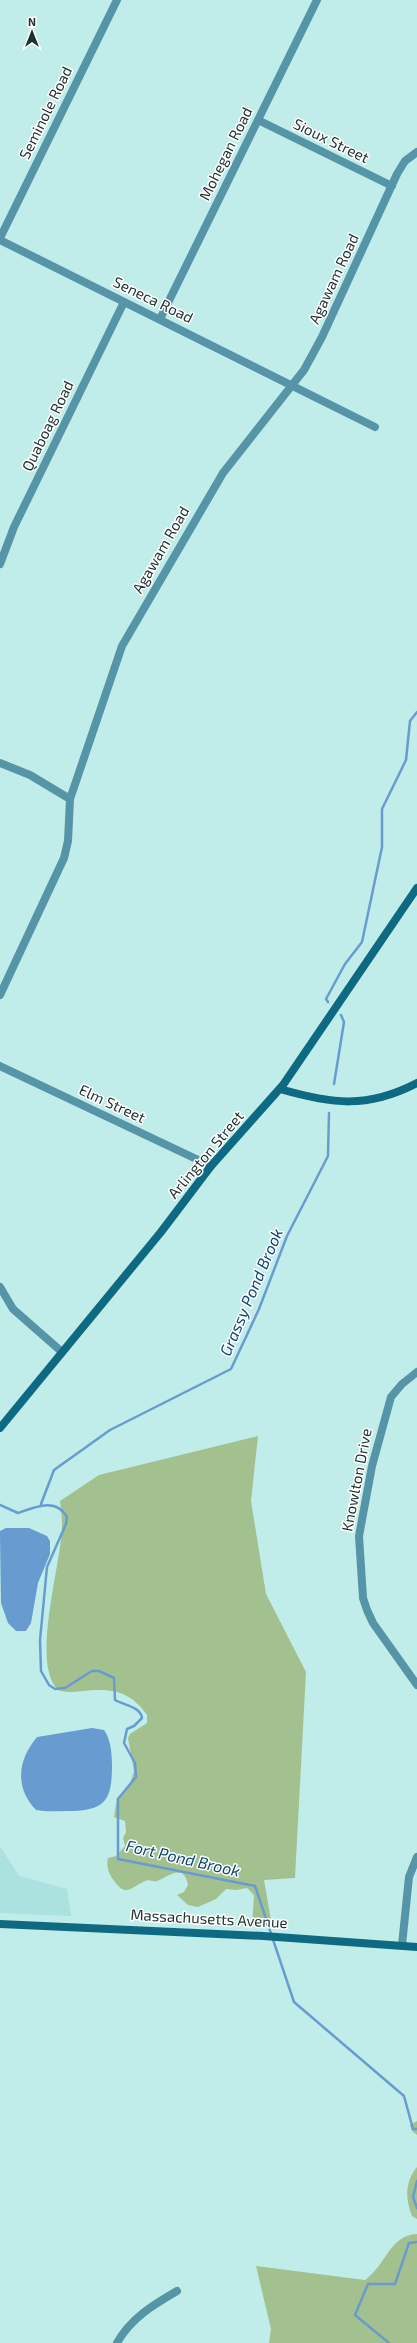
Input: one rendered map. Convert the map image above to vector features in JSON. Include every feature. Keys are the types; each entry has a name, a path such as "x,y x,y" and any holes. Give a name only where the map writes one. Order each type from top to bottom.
{"street":[{"name":"Seminole Road","path":"0,239 117,0"},
{"name":"Mohegan Road","path":"160,320 316,0"},
{"name":"Sioux Street","path":"258,120 392,186"},
{"name":"Agawam Road","path":"0,995 64,858 68,841 70,798 116,659 128,634 223,473 250,436 293,385 322,337 392,186 405,161 417,152"},
{"name":"Seneca Road","path":"0,239 375,427"},
{"name":"Quaboag Road","path":"0,564 14,527 124,302"},
{"path":"0,763 30,775 70,798"},
{"name":"Arlington Street","path":"0,1428 161,1232 212,1166 280,1089 417,888"},
{"name":"Elm Street","path":"0,1066 212,1166"},
{"path":"280,1089 320,1099 360,1102 396,1092 417,1083"},
{"path":"0,1287 13,1309 62,1352"},
{"name":"Knowlton Drive","path":"417,1372 402,1384 391,1397 372,1466 359,1536 363,1598 366,1610 373,1623 417,1685"},
{"path":"402,1945 409,1877 417,1857"},
{"name":"Massachusetts Avenue","path":"0,1924 282,1937 417,1947"},
{"path":"117,2343 125,2330 140,2315 177,2290"}],"shaded area":[{"path":"0,1846 19,1876 67,1889 71,1916 0,1913"}],"green space":[{"path":"258,1436 251,1501 266,1594 306,1672 295,1878 264,1880 272,1926 252,1925 254,1895 247,1888 236,1890 226,1889 216,1899 198,1907 188,1905 177,1895 184,1892 188,1885 183,1874 171,1874 157,1881 146,1880 127,1890 124,1890 117,1884 109,1873 107,1863 108,1858 116,1856 125,1846 123,1838 126,1832 125,1821 114,1817 117,1798 129,1786 134,1771 128,1738 130,1734 147,1723 147,1715 134,1700 119,1692 92,1690 64,1692 58,1690 50,1677 47,1658 47,1636 61,1542 62,1522 60,1501 99,1475"},
{"path":"417,2121 417,2135 412,2131 410,2125"},
{"path":"417,2167 417,2219 412,2216 408,2203 407,2190 410,2178"},
{"path":"417,2234 417,2343 269,2343 271,2329 256,2266 365,2280 378,2267 394,2245 408,2236"}],"water":[{"path":"6,1528 29,1528 47,1536 50,1541 50,1554 38,1583 31,1623 26,1631 16,1631 8,1623 1,1603 0,1531"},
{"path":"92,1728 104,1730 110,1742 112,1778 108,1796 97,1806 80,1811 36,1810 24,1793 21,1774 25,1755 30,1746 37,1737"}],"waterway":[{"name":"Grassy Pond Brook","path":"328,1002 326,999 345,964 362,942 382,847 382,809 406,760 410,721 417,712"},
{"name":"Grassy Pond Brook","path":"334,1084 344,1022 341,1015"},
{"name":"Grassy Pond Brook","path":"41,1504 54,1470 110,1430 231,1369 259,1309 287,1236 328,1156 329,1113"},
{"name":"Fort Pond Brook","path":"0,1505 18,1513 38,1506 51,1505 57,1507 67,1517 66,1524 47,1567 40,1640 41,1671 49,1685 55,1689 65,1688 92,1671 99,1671 114,1678 115,1700 132,1707 141,1714 142,1718 134,1726 127,1729 124,1743 135,1763 136,1777 118,1799 118,1859 255,1886 294,2002 404,2096 413,2129 417,2129"},
{"name":"Fort Pond Brook","path":"417,2181 413,2197 417,2208"},
{"name":"Fort Pond Brook","path":"389,2343 355,2315 368,2284 395,2284 409,2243 417,2242"}]}
